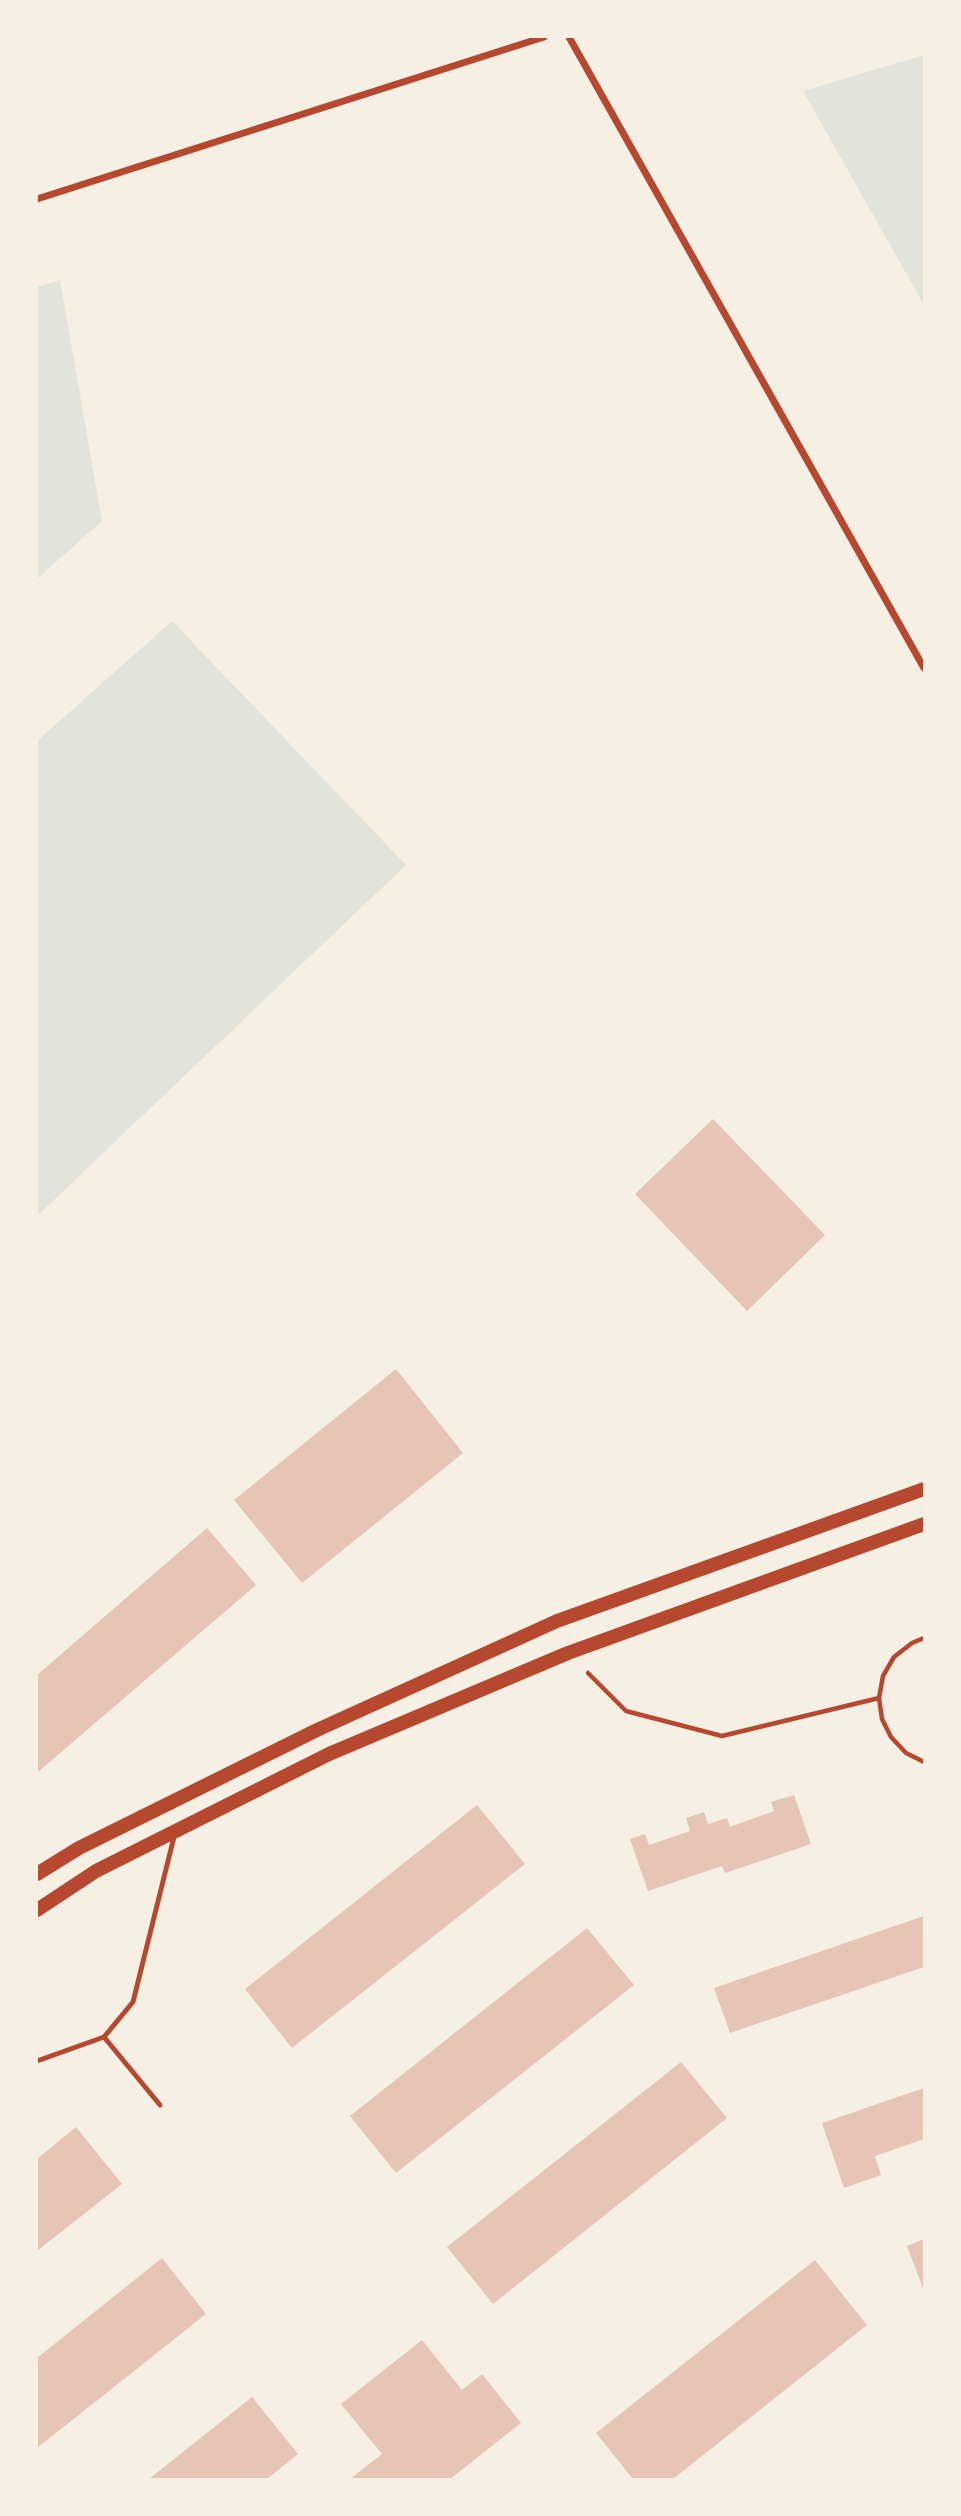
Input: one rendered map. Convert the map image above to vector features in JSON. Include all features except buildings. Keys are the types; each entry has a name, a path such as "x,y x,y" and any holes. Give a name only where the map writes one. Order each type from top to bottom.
{"main road":[{"path":"37,1874 79,1848 304,1737 557,1621 924,1489"},
{"path":"37,1910 96,1871 329,1754 568,1653 924,1524"}],"street":[{"path":"37,199 544,37"},
{"path":"569,37 924,668"}],"lane":[{"path":"37,2061 104,2037 133,2002 175,1831"},
{"path":"104,2037 160,2105"}],"path":[{"path":"924,1638 912,1643 894,1657 883,1676 879,1698 882,1719 891,1737 906,1753 924,1762"},
{"path":"568,1653 626,1711 722,1736 879,1698"}],"shaded area":[{"path":"924,55 924,305 803,91"},
{"path":"60,280 102,521 37,579 37,287"},
{"path":"172,621 406,865 37,1216 37,741"}]}
